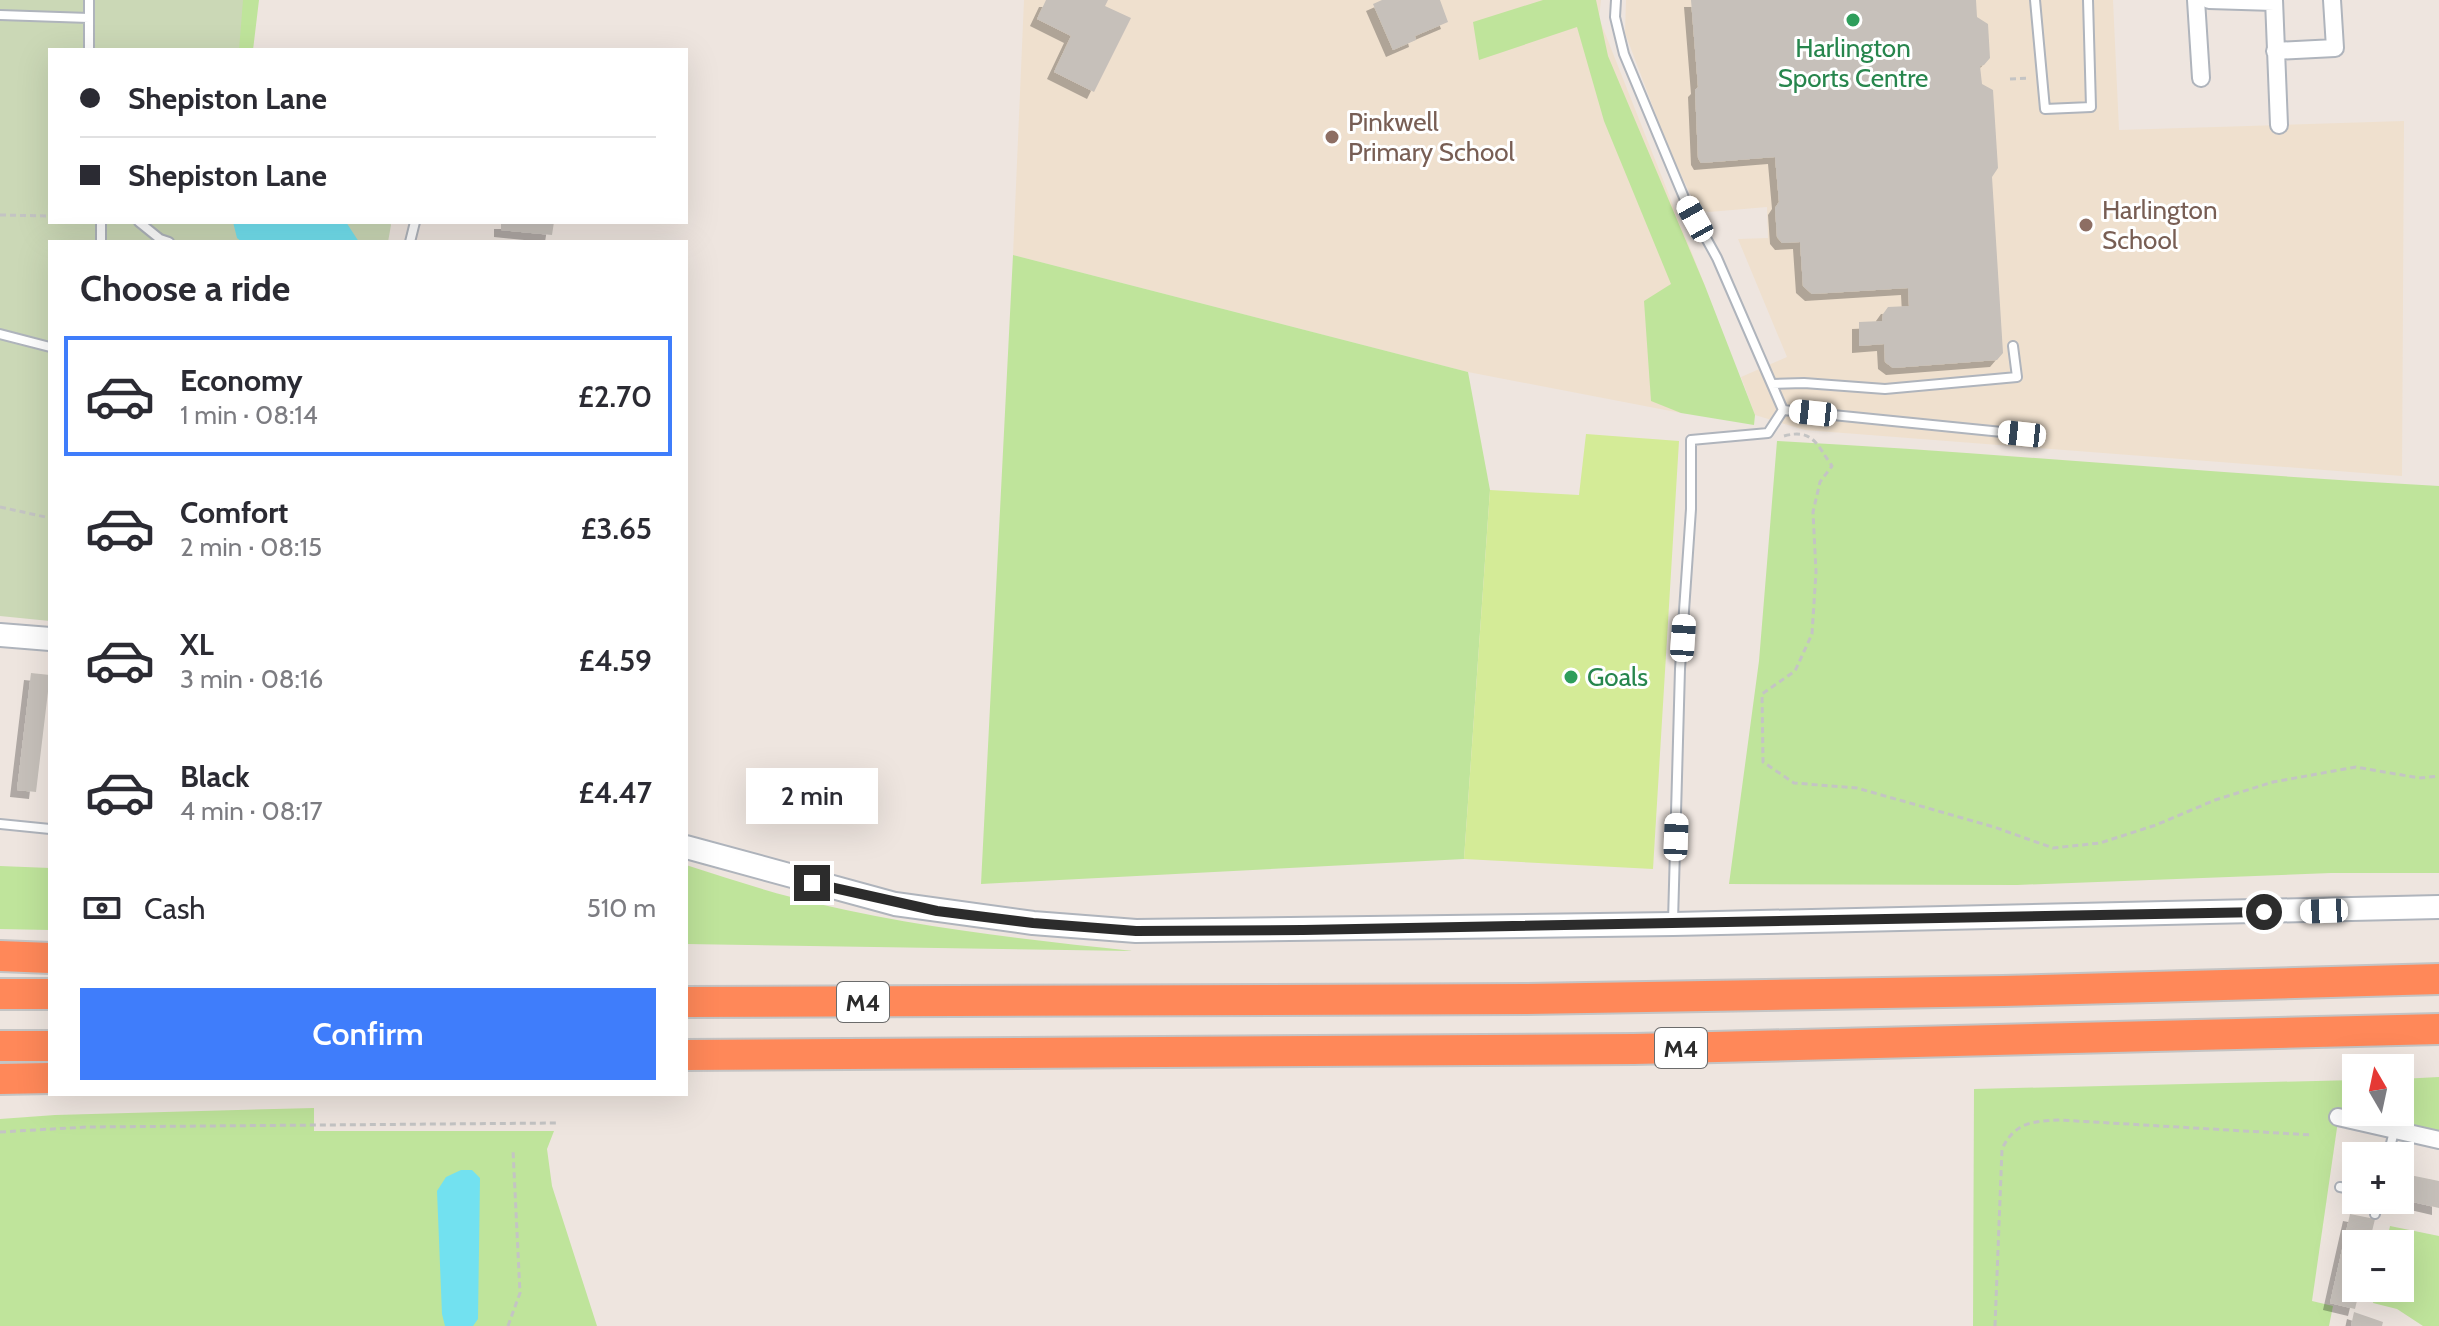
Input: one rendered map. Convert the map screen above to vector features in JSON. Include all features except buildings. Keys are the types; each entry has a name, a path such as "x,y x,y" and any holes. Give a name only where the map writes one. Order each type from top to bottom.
{"highway":[{"path":"0,956 48,958"},
{"name":"M4","path":"688,1002 1573,998 2003,991 2439,979"},
{"path":"0,994 48,994"},
{"name":"M4","path":"688,1055 1634,1049 2439,1029"},
{"path":"0,1046 48,1046"},
{"path":"0,1079 48,1078"}],"street":[{"path":"2196,0 2201,78"},
{"path":"2209,0 2274,1 2279,125"},
{"path":"2275,51 2335,48 2332,0"},
{"path":"0,635 48,639"},
{"path":"688,848 895,904 1033,923 1136,931 1673,924 2439,907"},
{"path":"2338,1117 2439,1140"}],"lane":[{"path":"89,0 89,48"},
{"path":"1616,0 1615,17 1624,54 1685,200 1717,258 1783,410"},
{"path":"2035,0 2045,109 2091,107 2088,0"},
{"path":"0,15 89,18"},
{"path":"141,224 163,240"},
{"path":"0,334 48,346"},
{"path":"1772,384 1804,383 1885,389 2017,377 2013,346"},
{"path":"1673,924 1680,669 1691,509 1691,440 1768,433 1783,410"},
{"path":"1783,410 2022,434"},
{"path":"0,824 48,829"},
{"path":"2391,1142 2394,1131"}],"path":[{"path":"2010,79 2042,77"},
{"path":"0,215 48,216"},
{"path":"1768,433 1783,436 1798,432 1812,437 1832,466 1820,482 1813,512 1816,572 1812,634 1795,671 1762,694 1763,762 1794,783 1857,788 1994,827 2053,848 2100,843 2156,825 2215,800 2301,777 2356,767 2419,778 2439,776"},
{"path":"0,507 48,518"},
{"path":"1995,1326 2002,1149 2009,1135 2023,1125 2060,1120 2312,1135"},
{"path":"0,1132 87,1127 558,1123"},
{"path":"508,1326 520,1293 513,1150"}],"shaded area":[{"name":"Pinkwell Primary School","path":"1024,0 1601,0 1599,18 1705,286 1681,413 1468,372 1013,255"},
{"name":"Harlington School","path":"1626,0 2113,0 2119,130 2404,121 2402,476 1805,430 1755,415 1741,377 1787,357 1738,239 1768,238 1767,207 1709,212 1698,210 1670,152 1625,33"}],"green space":[{"path":"0,0 243,0 239,48 48,48 48,224 391,224 388,240 48,240 48,621 0,616"},
{"path":"218,0 259,0 253,48 217,48"},
{"path":"1543,0 1596,0 1608,56 1705,286 1755,415 1754,425 1681,413 1651,401 1644,301 1671,284 1604,121 1577,27 1479,60 1473,22"},
{"path":"1013,255 1468,372 1490,490 1464,859 981,884"},
{"name":"Goals","path":"1586,434 1679,441 1653,869 1464,859 1490,490 1579,495"},
{"path":"1777,441 2439,486 2439,873 2331,873 2017,885 1729,884 1759,661"},
{"path":"0,866 48,868 48,930 0,929"},
{"path":"688,866 778,893 876,916 1004,936 1133,951 688,944"},
{"path":"2439,1077 2439,1136 2394,1126 2414,1126 2414,1078"},
{"path":"2342,1080 2342,1115 2339,1114 2312,1301 2333,1306 2329,1326 1973,1326 1974,1089"},
{"path":"314,1108 314,1131 554,1131 547,1149 552,1186 597,1326 0,1326 0,1119"},
{"path":"2390,1226 2410,1230 2389,1230"},
{"path":"2414,1231 2439,1236 2439,1326 2423,1326 2397,1309 2373,1303 2414,1302"}],"water":[{"path":"234,224 347,224 358,240 240,240"},
{"path":"461,1170 472,1170 480,1178 478,1319 473,1326 445,1326 437,1191 446,1177"}],"place":[{"name":"Harlington Sports Centre","path":"1853,20"},
{"name":"Pinkwell Primary School","path":"1332,137"},
{"name":"Harlington School","path":"2086,225"},
{"name":"Goals","path":"1571,677"}],"route":[{"path":"812,883 937,911 1136,931 2264,912"}]}
